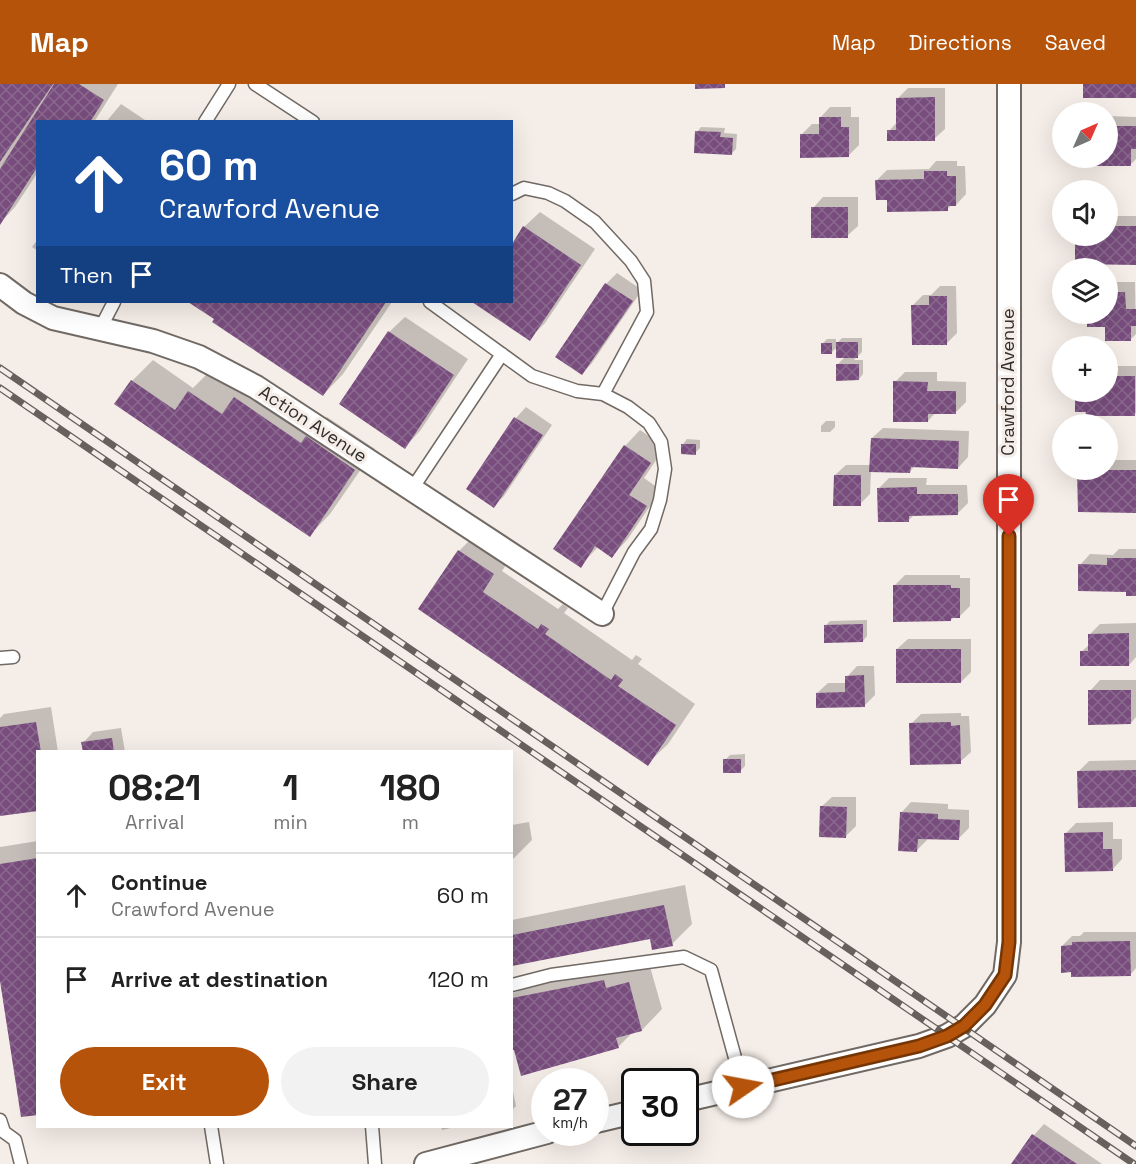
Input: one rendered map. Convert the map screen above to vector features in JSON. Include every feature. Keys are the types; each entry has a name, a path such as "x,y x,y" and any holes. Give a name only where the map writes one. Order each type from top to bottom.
{"street":[{"name":"Crawford Avenue","path":"699,1097 919,1046 947,1036 964,1026 985,1005 1005,975 1009,942 1009,84"},
{"name":"Action Avenue","path":"0,285 24,303 53,318 153,341 200,357 255,387 602,614"},
{"path":"426,1164 531,1136"}],"lane":[{"path":"206,120 229,84"},
{"path":"255,84 310,120"},
{"path":"513,194 524,189 548,193 565,201 595,222 631,261 644,281 647,312 603,394"},
{"path":"100,329 113,303"},
{"path":"433,303 532,375 577,391 603,394 628,407 650,423 661,442 665,469 660,500 651,529 634,552 602,614"},
{"path":"412,489 502,354"},
{"path":"0,658 13,657"},
{"path":"513,985 551,975 684,957 711,970 743,1087"},
{"path":"0,1120 4,1132 15,1140 21,1164"},
{"path":"211,1128 217,1164"},
{"path":"372,1128 375,1164"}],"building":[{"path":"0,84 53,84 0,162"},
{"path":"54,84 79,84 104,100 91,120 36,120 36,169 0,225 0,169"},
{"path":"695,84 725,84 725,88 695,89"},
{"path":"1083,84 1136,84 1136,98 1083,98"},
{"path":"935,97 935,141 887,141 887,130 896,130 896,98"},
{"path":"819,117 841,117 841,127 849,127 849,157 800,158 800,134 819,134"},
{"path":"1118,126 1136,126 1136,149 1131,149 1131,166 1118,166"},
{"path":"695,131 721,132 720,137 733,138 732,155 694,153"},
{"path":"924,171 947,171 947,176 956,176 956,206 948,206 948,211 887,212 887,200 876,200 875,180 924,179"},
{"path":"811,207 848,207 848,238 811,238"},
{"path":"523,226 581,265 530,341 473,303 513,303 513,242"},
{"path":"1118,226 1136,226 1136,265 1118,265 1118,258 1075,258 1075,246 1118,246"},
{"path":"605,283 633,301 582,375 555,357"},
{"path":"1118,292 1125,292 1126,309 1136,309 1136,326 1131,326 1131,341 1118,341 1118,336 1105,336 1105,327 1087,327 1087,324 1118,324"},
{"path":"929,296 947,296 947,345 912,345 911,305 929,305"},
{"path":"190,303 385,303 323,396 212,322 214,319"},
{"path":"388,331 454,375 405,449 339,404"},
{"path":"836,342 858,342 858,358 836,358"},
{"path":"821,343 832,343 832,354 821,354"},
{"path":"836,364 859,364 859,380 836,381"},
{"path":"1118,376 1135,376 1135,416 1075,412 1075,402 1118,402"},
{"path":"131,380 175,410 188,391 222,414 234,397 301,443 306,436 355,470 310,537 114,404"},
{"path":"893,381 928,382 927,391 956,391 956,414 928,414 928,422 893,422"},
{"path":"514,417 543,435 494,508 466,489"},
{"path":"871,438 959,441 958,469 911,467 910,473 869,472"},
{"path":"681,444 696,444 696,455 681,454"},
{"path":"624,445 651,463 629,495 647,506 612,558 595,546 581,568 553,549"},
{"path":"1118,470 1136,470 1136,513 1078,512 1077,480 1118,480"},
{"path":"834,475 861,475 861,506 833,506"},
{"path":"917,487 917,494 958,494 958,515 909,516 909,522 878,522 877,488"},
{"path":"458,550 494,574 483,592 538,629 541,624 549,629 545,634 611,680 615,674 623,680 618,686 676,725 648,766 418,609"},
{"path":"1107,558 1136,558 1136,596 1126,596 1126,592 1078,591 1078,564 1107,565"},
{"path":"893,585 951,585 951,588 960,588 960,618 951,618 951,621 893,622"},
{"path":"863,624 863,642 824,643 824,625"},
{"path":"1129,633 1129,666 1080,666 1080,651 1088,651 1088,634"},
{"path":"896,649 961,649 961,683 896,683"},
{"path":"864,675 865,707 816,708 816,693 845,692 845,676"},
{"path":"1088,690 1131,690 1131,724 1088,725"},
{"path":"36,722 41,750 36,750 36,811 0,816 0,727"},
{"path":"951,722 951,726 960,725 961,764 910,765 909,723"},
{"path":"112,738 114,750 83,750 81,742"},
{"path":"723,759 741,759 741,773 723,773"},
{"path":"1136,770 1136,807 1078,808 1077,771"},
{"path":"820,806 847,807 846,838 819,837"},
{"path":"900,812 938,814 938,819 960,820 959,840 918,839 917,852 898,851"},
{"path":"1103,832 1103,849 1112,849 1113,871 1065,872 1064,833"},
{"path":"36,858 36,1115 21,1117 0,981 0,864"},
{"path":"664,905 673,946 652,950 650,939 513,966 513,935"},
{"path":"1130,941 1131,976 1071,977 1071,972 1061,973 1061,946 1072,945 1072,942"},
{"path":"604,980 606,988 629,982 642,1031 616,1038 619,1048 549,1068 531,1068 531,1073 521,1076 513,1050 513,998"},
{"path":"1032,1134 1077,1164 1011,1164"}],"railway":[{"path":"0,368 1136,1146"},
{"path":"0,388 1134,1164"}],"route":[{"path":"743,1087 919,1046 947,1036 964,1026 985,1005 1005,975 1009,942 1009,536"}]}
